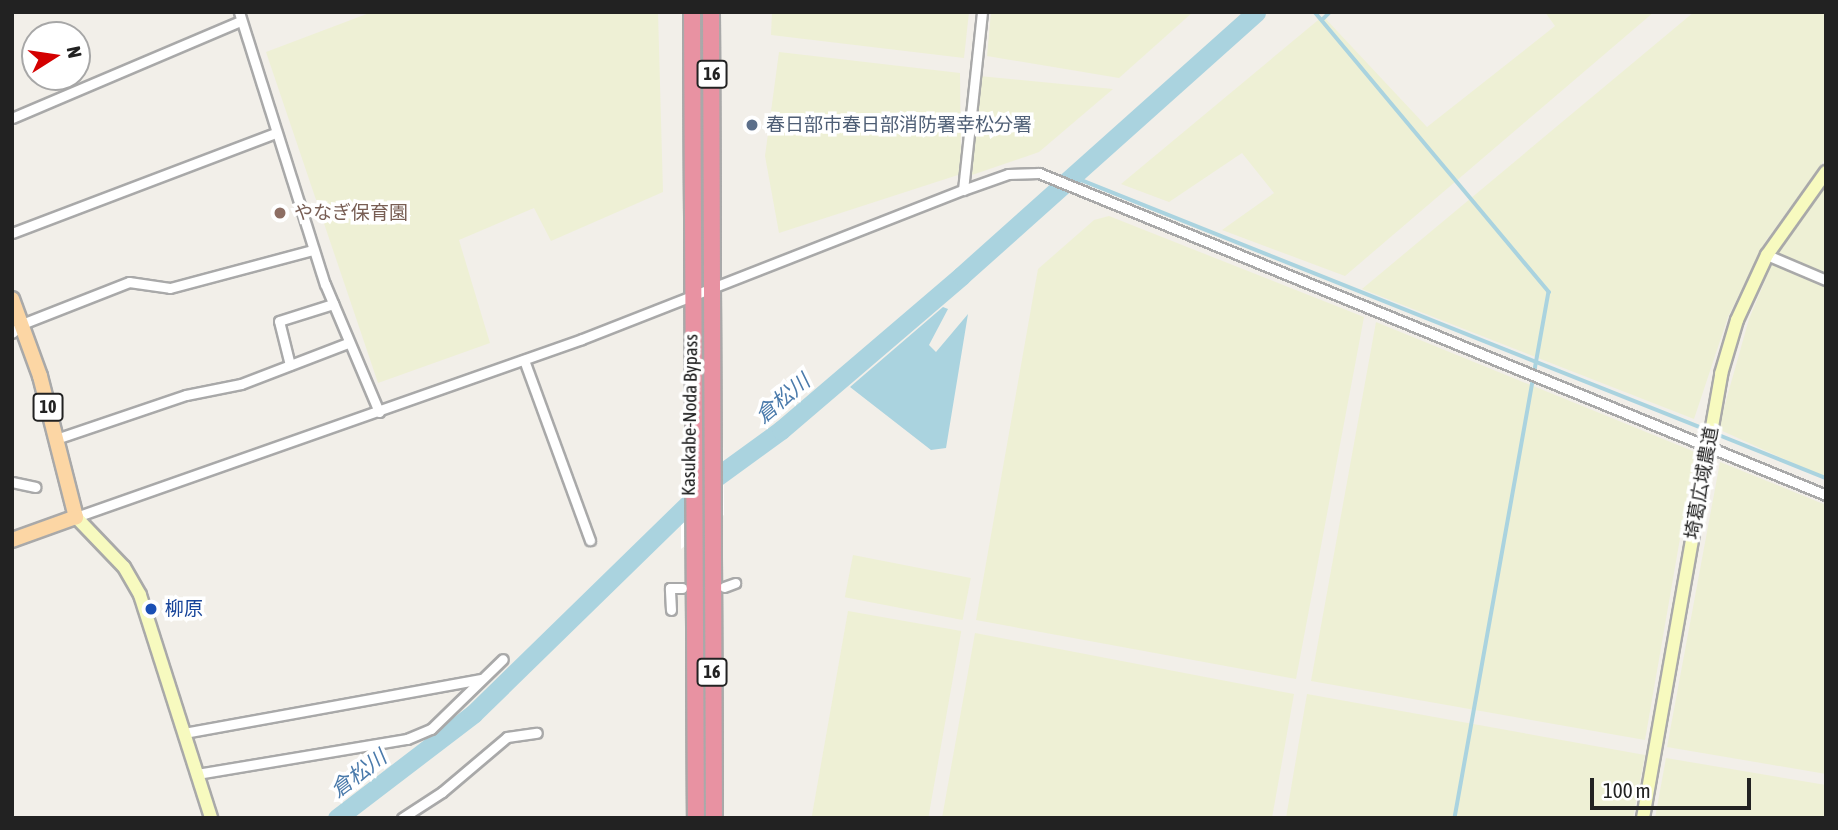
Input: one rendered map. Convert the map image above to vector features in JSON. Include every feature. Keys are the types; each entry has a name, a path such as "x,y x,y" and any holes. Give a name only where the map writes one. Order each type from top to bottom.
{"highway":[{"name":"Kasukabe-Noda Bypass","path":"692,12 696,818"},
{"name":"Kasukabe-Noda Bypass","path":"711,12 713,288 710,526 714,818"}],"main road":[{"name":"10","path":"12,299 17,329 56,439 76,517"},
{"path":"12,540 76,517"}],"street":[{"path":"962,190 982,12"},
{"path":"12,118 240,17 313,250 348,342 379,412"},
{"path":"12,233 275,133"},
{"name":"埼葛広域農道","path":"1643,818 1708,446 1737,320 1767,255 1826,172"},
{"path":"211,818 136,587 76,517 524,360 1008,174 1039,173 1826,495"},
{"path":"17,329 129,282 170,288 313,250"},
{"path":"1767,255 1826,280"},
{"path":"290,365 279,321 333,304"},
{"path":"56,439 290,365 348,342"},
{"path":"524,360 590,540"},
{"path":"12,482 35,487"},
{"path":"724,587 735,583"},
{"path":"670,610 670,588 682,588"},
{"path":"197,774 407,739 430,729 503,659"},
{"path":"184,733 482,678"},
{"path":"402,818 442,792 507,737 537,733"}],"green space":[{"path":"372,12 658,12 663,192 551,241 534,208 459,240 490,343 378,383 266,52"},
{"path":"772,12 969,12 964,58 771,35"},
{"path":"991,12 1193,12 1119,78 987,56"},
{"path":"1545,12 1654,12 1345,276 1222,230 1274,193 1242,153 1169,202 1121,184 1323,16 1427,127 1555,26"},
{"path":"1694,12 1826,12 1826,158 1765,242 1728,317 1694,419 1362,289"},
{"path":"779,52 960,73 961,174 779,233 765,156"},
{"path":"979,76 1113,89 1039,152 972,175"},
{"path":"1826,184 1826,478 1718,429 1749,319 1781,242"},
{"path":"1109,216 1364,317 1296,679 976,620 1038,269 1094,220"},
{"path":"1376,322 1695,452 1645,740 1311,681"},
{"path":"1720,462 1826,505 1826,774 1667,747"},
{"path":"853,555 971,578 963,620 845,597"},
{"path":"848,611 961,631 928,818 812,818"},
{"path":"975,633 1294,694 1272,818 942,818"},
{"path":"1307,694 1645,755 1633,818 1286,818"},
{"path":"1666,758 1826,785 1826,818 1655,818"}],"water":[{"path":"943,307 948,309 929,345 936,352 968,314 946,448 931,450 850,387"}],"pier":[{"path":"723,435 724,515 681,549 681,470"}],"waterway":[{"name":"倉松川","path":"337,818 473,714 715,478 781,430 961,276 1256,12"},
{"path":"1315,12 1549,292 1455,818"},
{"path":"1322,20 1330,12"},
{"path":"1071,176 1707,430"},
{"path":"1714,433 1826,478"}],"place":[{"name":"春日部市春日部消防署幸松分署","path":"752,125"},
{"name":"やなぎ保育園","path":"280,213"},
{"name":"柳原","path":"151,609"}]}
